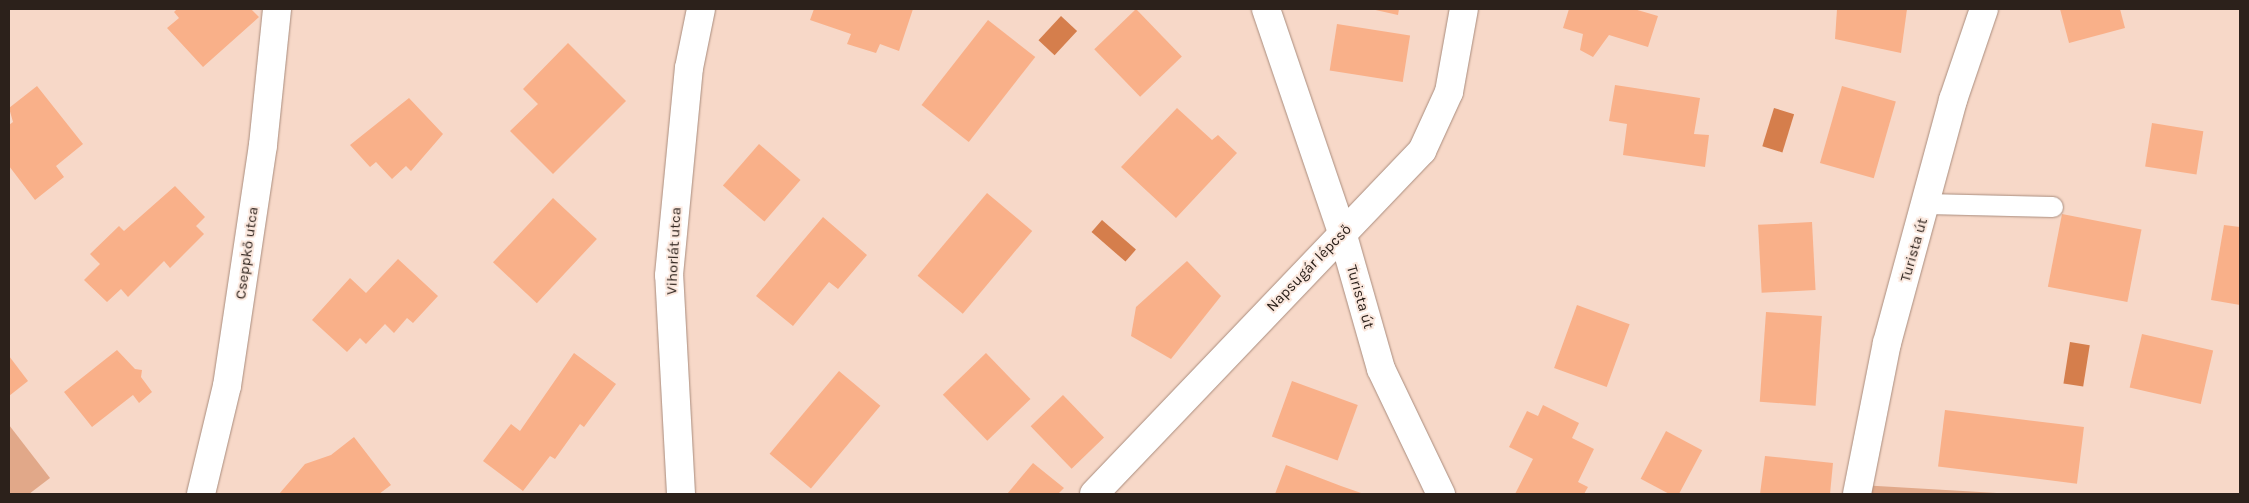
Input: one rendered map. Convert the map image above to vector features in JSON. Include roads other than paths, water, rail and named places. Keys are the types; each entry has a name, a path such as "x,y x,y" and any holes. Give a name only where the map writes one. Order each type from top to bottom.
{"street":[{"name":"Cseppkő utca","path":"202,494 228,386 263,144 277,9"},
{"name":"Vihorlát utca","path":"681,494 669,275 689,68 702,9"},
{"name":"Turista út","path":"1266,9 1342,232 1384,378 1441,494"},
{"name":"Napsugár lépcső","path":"1094,494 1342,232 1422,151 1449,92 1464,9"},
{"name":"Turista út","path":"1857,494 1887,343 1953,100 1984,9"}],"lane":[{"path":"1926,204 2053,207"}]}
